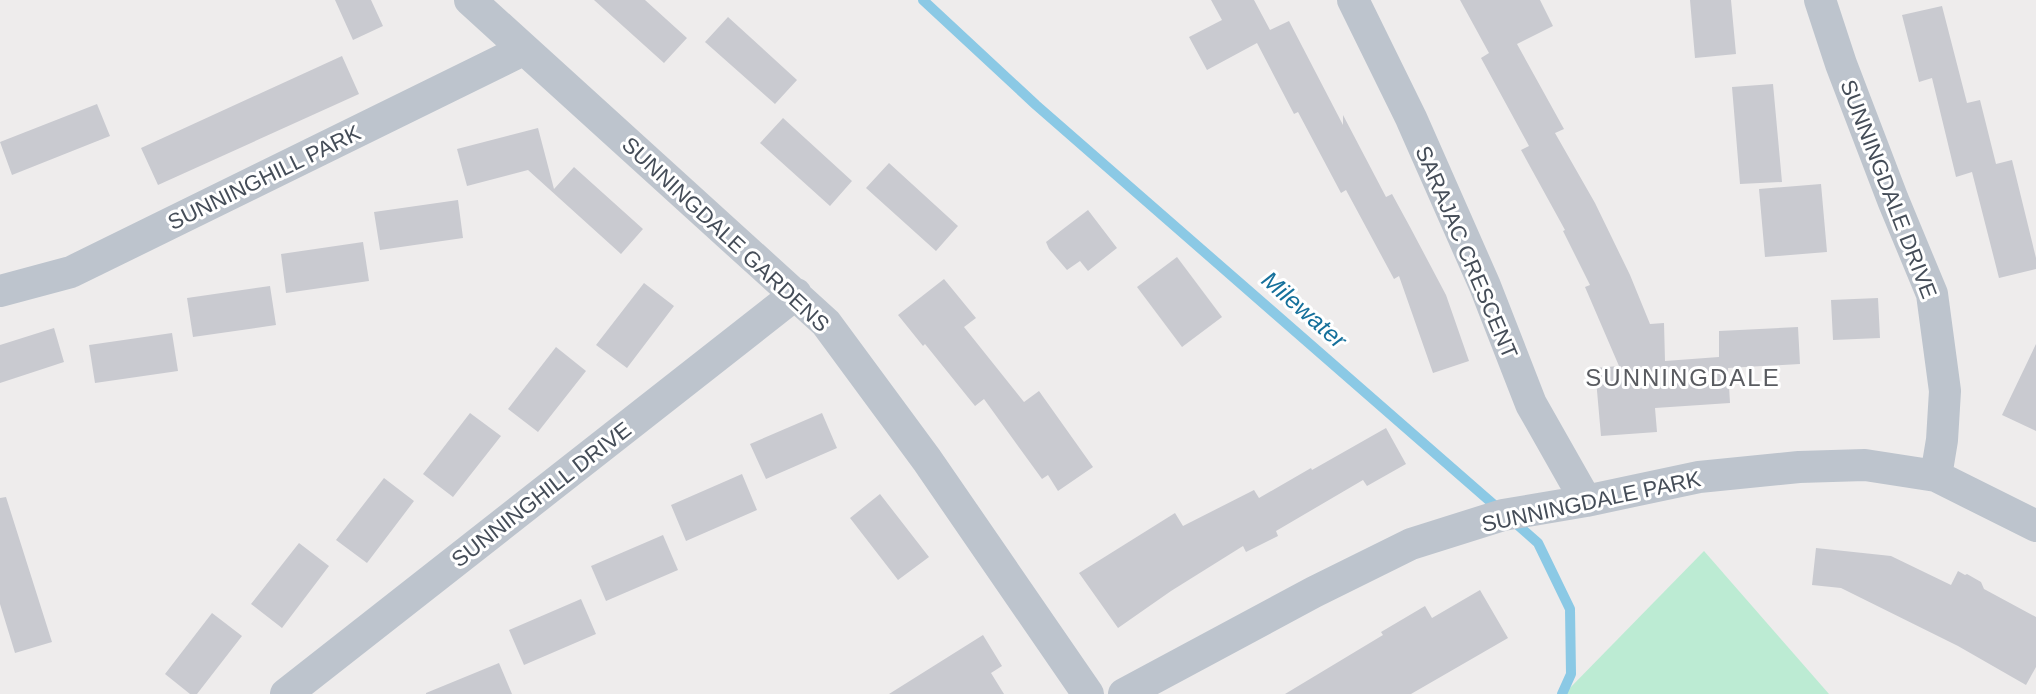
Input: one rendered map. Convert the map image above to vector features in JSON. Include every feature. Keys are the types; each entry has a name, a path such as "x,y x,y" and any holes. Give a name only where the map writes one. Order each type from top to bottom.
{"street":[{"name":"SUNNINGDALE GARDENS","path":"470,0 826,323 927,460 1088,694"},
{"name":"SARAJAC CRESCENT","path":"1353,0 1411,118 1485,286 1531,404 1586,501"},
{"name":"SUNNINGDALE DRIVE","path":"1820,0 1841,64 1932,294 1945,391 1936,476"},
{"name":"SUNNINGHILL PARK","path":"0,291 71,272 523,50"},
{"name":"SUNNINGHILL DRIVE","path":"286,694 796,294"},
{"name":"SUNNINGDALE PARK","path":"1124,694 1411,544 1518,513 1699,477 1799,467 1865,465 1936,476 2036,526"}],"green space":[{"path":"1704,551 1829,694 1564,694"}],"building":[{"path":"335,0 371,0 383,26 353,40"},
{"path":"594,0 645,0 687,38 664,63"},
{"path":"1211,0 1254,0 1270,30 1289,21 1343,125 1343,115 1386,197 1392,194 1446,295 1469,361 1433,373 1399,276 1394,279 1346,190 1341,193 1298,112 1294,114 1257,43 1207,70 1189,37 1222,20"},
{"path":"1460,0 1540,0 1553,26 1517,44 1564,129 1555,133 1595,203 1650,324 1664,323 1665,361 1719,357 1719,331 1798,327 1800,364 1728,368 1730,403 1655,408 1657,432 1601,436 1595,368 1619,366 1585,287 1590,285 1565,230 1521,150 1529,146 1481,58 1489,53"},
{"path":"1690,0 1731,0 1736,54 1695,58"},
{"path":"1942,6 1967,103 1980,100 1996,164 2012,160 2036,269 1999,278 1972,172 1956,177 1932,78 1919,82 1902,15"},
{"path":"728,17 797,80 775,104 705,42"},
{"path":"342,56 359,94 158,185 141,148"},
{"path":"1773,84 1782,182 1740,184 1732,87"},
{"path":"97,104 110,136 12,175 0,142"},
{"path":"783,118 852,181 830,206 760,143"},
{"path":"538,128 554,189 574,167 643,229 621,254 528,170 467,186 457,149"},
{"path":"889,163 958,226 936,251 866,188"},
{"path":"1821,184 1827,252 1765,257 1759,189"},
{"path":"458,200 463,238 380,250 374,212"},
{"path":"1088,210 1117,248 1088,271 1080,261 1067,270 1046,242"},
{"path":"363,242 369,281 286,293 281,254"},
{"path":"1177,257 1222,317 1182,347 1137,287"},
{"path":"944,279 976,318 964,327 1024,402 1039,391 1093,467 1058,491 1048,475 1042,479 984,399 975,406 898,315"},
{"path":"644,283 674,306 627,368 596,345"},
{"path":"270,286 276,325 193,337 187,298"},
{"path":"1878,298 1880,338 1833,340 1831,300"},
{"path":"54,328 64,362 0,383 0,345"},
{"path":"172,333 178,371 95,383 89,345"},
{"path":"2036,344 2036,431 2002,415"},
{"path":"556,347 586,371 538,432 508,409"},
{"path":"470,413 501,436 453,497 423,474"},
{"path":"822,413 837,448 766,479 750,444"},
{"path":"1386,428 1406,464 1367,486 1363,480 1276,531 1278,536 1246,552 1243,546 1118,628 1079,573 1175,513 1183,526 1254,490 1259,498"},
{"path":"742,474 757,510 686,541 671,505"},
{"path":"384,478 414,501 367,563 336,540"},
{"path":"880,494 929,557 898,580 850,518"},
{"path":"6,497 52,642 15,653 0,604 0,498"},
{"path":"663,535 678,570 606,601 591,566"},
{"path":"299,543 329,566 282,628 251,604"},
{"path":"1816,548 1891,556 1951,585 1958,571 2036,617 2036,667 2026,685 1958,646 1841,588 1812,585"},
{"path":"1480,590 1508,638 1411,694 1285,694 1425,606 1432,618"},
{"path":"581,599 596,634 524,665 509,630"},
{"path":"212,613 242,636 197,694 190,694 165,674"},
{"path":"983,635 1002,666 991,673 1004,694 889,694"},
{"path":"499,663 512,694 426,694 426,693"}],"waterway":[{"name":"Milewater","path":"923,0 1036,105 1500,510"},
{"name":"Milewater","path":"1512,520 1538,543 1570,609 1571,674 1562,694"}],"district":[{"name":"SUNNINGDALE","path":"1683,378"}]}
